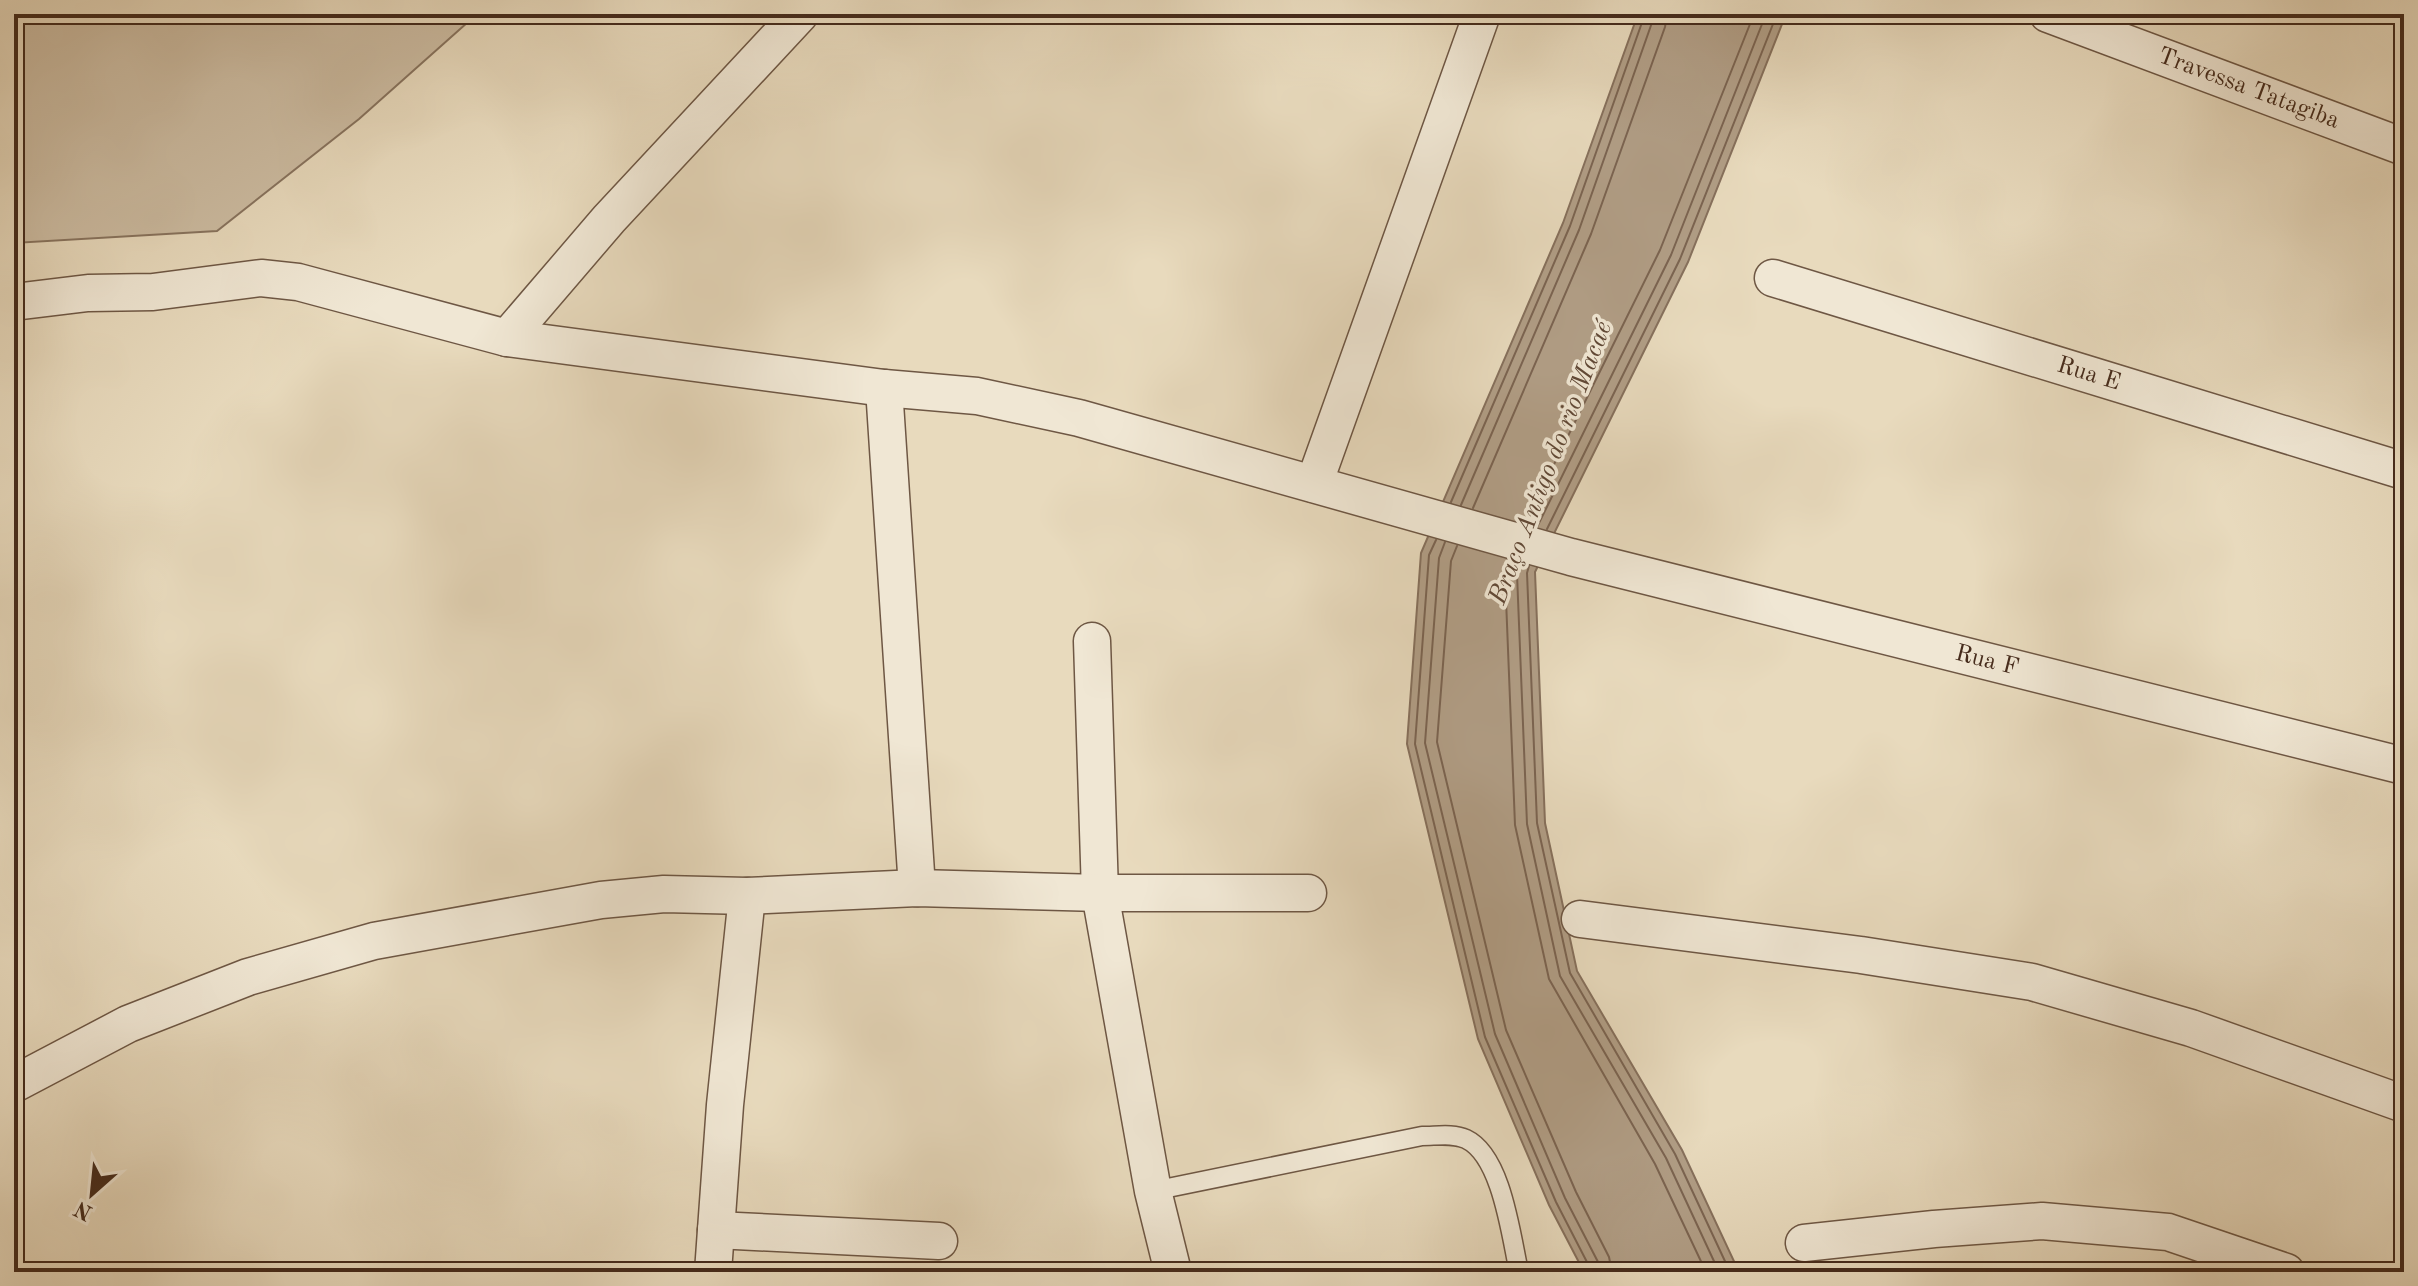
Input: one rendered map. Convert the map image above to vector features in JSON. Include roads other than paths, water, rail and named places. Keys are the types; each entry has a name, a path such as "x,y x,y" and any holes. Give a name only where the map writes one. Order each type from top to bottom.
{"street":[{"path":"507,338 609,219 800,14"},
{"path":"1314,484 1482,14"},
{"name":"Travessa Tatagiba","path":"2059,16 2404,147"},
{"name":"Rua F","path":"14,302 88,293 153,292 261,278 298,282 507,338 884,388 977,396 1079,418 1571,557 2404,766"},
{"name":"Rua E","path":"1773,278 2404,471"},
{"path":"884,388 917,888"},
{"path":"1092,641 1100,893 1153,1191 1173,1272"},
{"path":"14,1084 128,1024 248,977 374,941 601,900 664,894 747,896 917,888 1100,893 1308,893"},
{"path":"713,1272 725,1105 747,896"},
{"path":"1580,919 1861,955 2032,982 2191,1028 2404,1104"},
{"path":"1804,1243 2042,1221 2168,1232 2286,1272"},
{"path":"716,1230 939,1241"}],"lane":[{"path":"1153,1191 1422,1136 1455,1135 1469,1140 1480,1149 1494,1170 1519,1272"}],"water":[{"name":"Braço Antigo do rio Macaé","path":"1638,14 1786,14 1688,262 1535,572 1545,823 1577,971 1682,1150 1739,1272 1584,1272 1549,1205 1478,1039 1407,744 1421,553 1563,223"}]}
